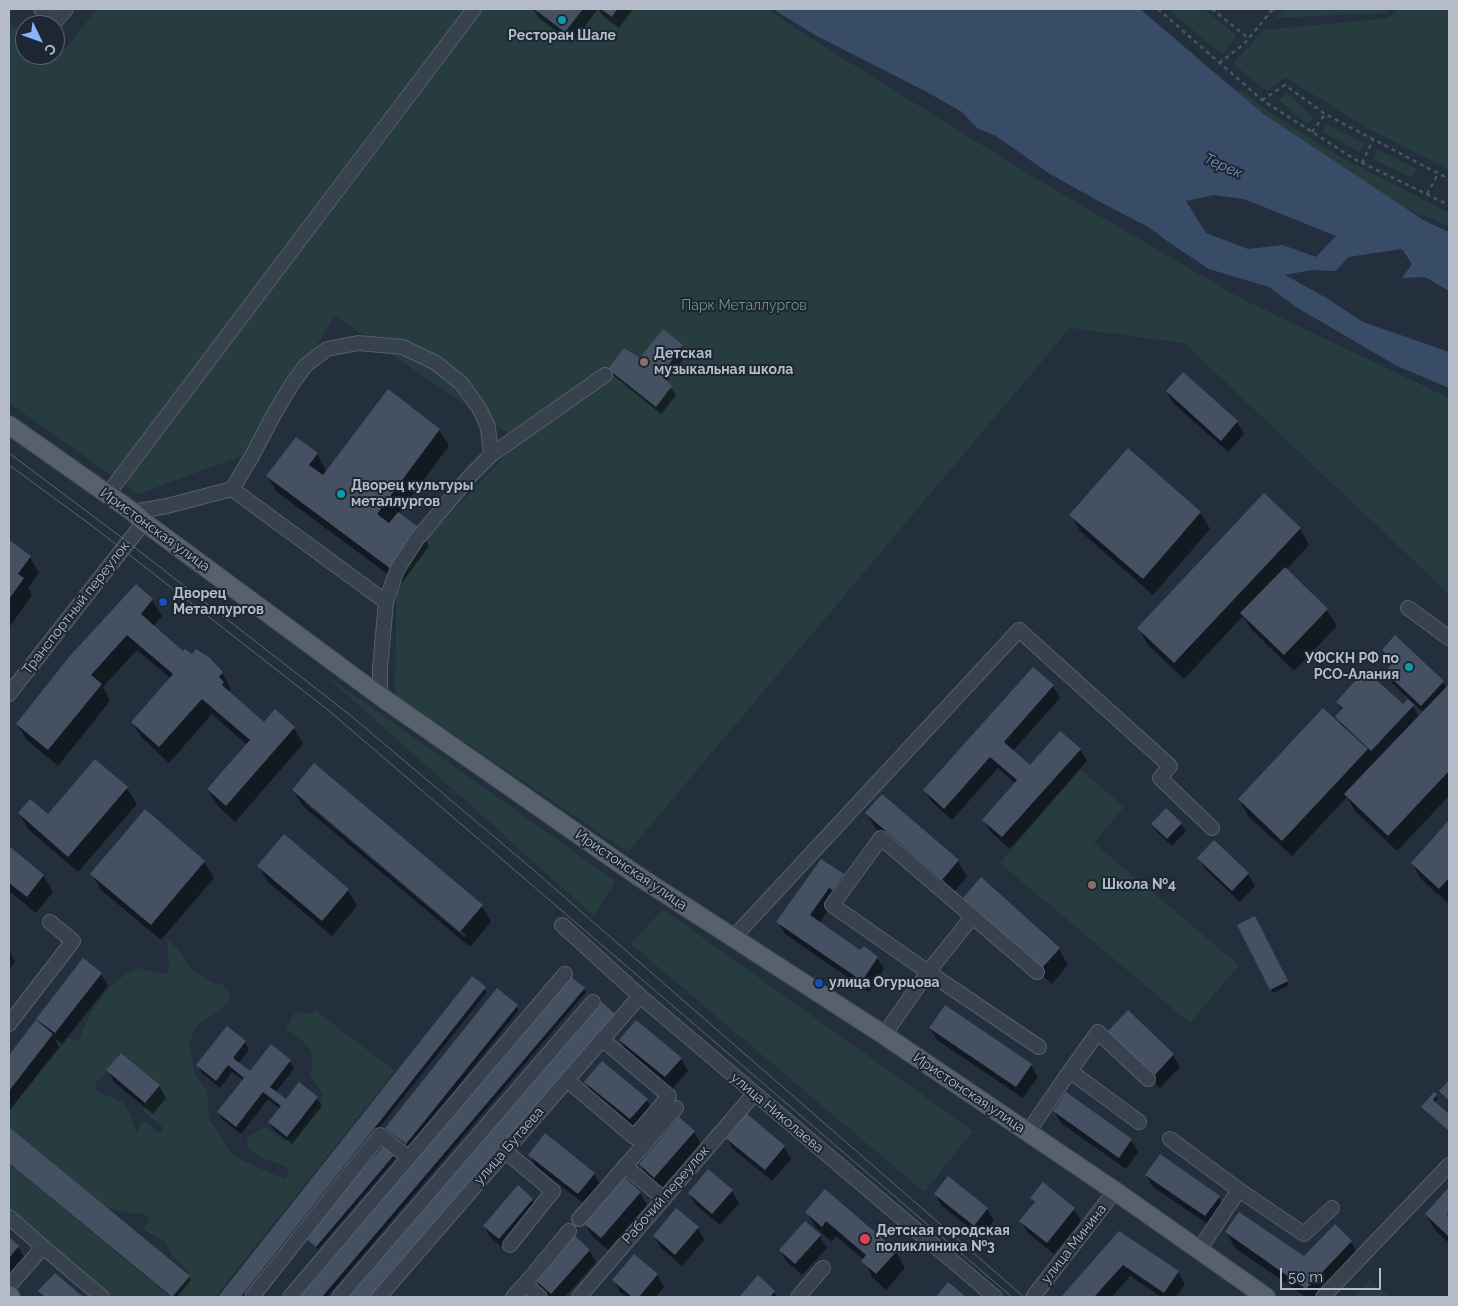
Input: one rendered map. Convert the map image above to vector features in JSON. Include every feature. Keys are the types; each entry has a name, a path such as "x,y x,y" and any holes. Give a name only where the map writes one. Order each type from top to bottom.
{"main road":[{"name":"Иристонская улица","path":"9,425 138,517 380,696 638,876 884,1035 1115,1191 1266,1297"}],"street":[{"path":"41,9 56,21 66,9"},
{"path":"106,495 474,9"},
{"path":"138,517 167,506 232,489 292,384 306,365 327,348 358,343 403,347 436,363 462,384 479,408 488,427 492,455"},
{"path":"380,696 380,668 386,602 397,570 417,539 472,474 492,455 605,375"},
{"path":"232,489 386,602"},
{"name":"Транспортный переулок","path":"9,694 138,517"},
{"path":"1408,608 1449,638"},
{"path":"734,938 1019,630 1170,766 1160,778 1212,828"},
{"path":"1037,972 881,838 832,905 1039,1047"},
{"path":"884,1035 928,972 973,916"},
{"path":"9,1024 73,941 50,922"},
{"name":"улица Николаева","path":"562,925 640,996 754,1094 995,1297"},
{"path":"290,1297 565,974"},
{"name":"улица Бутаева","path":"379,1297 640,996"},
{"path":"340,1297 593,1002"},
{"path":"1028,1132 1098,1032 1148,1079"},
{"path":"567,1080 634,1137 669,1096 602,1039"},
{"path":"1070,1070 1140,1122"},
{"name":"Рабочий переулок","path":"578,1297 754,1094"},
{"path":"579,1219 676,1108"},
{"path":"252,1297 380,1135 409,1158"},
{"path":"1170,1139 1239,1190 1304,1234 1332,1208"},
{"path":"505,1151 553,1191 510,1245"},
{"path":"1323,1297 1449,1165"},
{"path":"625,1166 664,1199"},
{"path":"1199,1250 1239,1190"},
{"name":"улица Минина","path":"1035,1296 1115,1191"},
{"path":"9,1217 102,1297"},
{"path":"513,1297 569,1231"},
{"path":"9,1286 43,1247"},
{"path":"798,1297 823,1268"},
{"path":"525,1284 540,1297"}],"path":[{"path":"1158,9 1262,100 1362,163 1449,205"},
{"path":"1212,9 1248,39"},
{"path":"1219,63 1244,44 1273,9"},
{"path":"1262,100 1285,85 1325,114 1449,179"},
{"path":"1312,132 1325,114"},
{"path":"1362,163 1373,140"},
{"path":"1427,194 1438,174"}],"green space":[{"name":"Парк Металлургов","path":"97,9 767,9 1030,175 1240,298 1449,398 1449,594 1184,343 1070,328 628,852 395,695 397,570 519,441 335,316 250,453 138,494 9,403 9,23 15,27 15,65 65,65 65,49"},
{"path":"1167,9 1204,9 1237,36 1222,54"},
{"path":"1284,9 1389,9 1385,13 1276,18"},
{"path":"1396,9 1449,9 1448,169 1369,129 1285,77 1267,91 1233,64 1264,30 1389,18"},
{"path":"1240,89 1263,108 1337,155 1449,213 1449,226 1388,201 1231,102"},
{"path":"1286,92 1314,117 1307,124 1279,100"},
{"path":"1326,124 1365,143 1360,152 1322,132"},
{"path":"1377,149 1417,169 1412,178 1373,159"},
{"path":"323,673 615,881 594,916"},
{"path":"1080,769 1124,807 1094,843 1239,965 1190,1023 1000,863"},
{"path":"663,909 973,1131 924,1192 631,944"},
{"path":"167,939 177,948 191,969 213,983 223,985 230,994 228,1002 215,1014 196,1026 189,1043 195,1074 207,1091 209,1121 215,1127 230,1152 237,1158 284,1179 289,1174 287,1167 262,1158 248,1149 247,1137 266,1127 285,1142 306,1122 323,1095 310,1074 313,1066 311,1051 303,1041 287,1030 287,1026 295,1013 311,1014 315,1010 395,1071 215,1297 172,1297 190,1276 187,1270 172,1255 165,1242 141,1228 144,1227 150,1218 143,1214 128,1213 106,1207 9,1127 9,1111 68,1038 78,1041 91,1013 111,986 127,973 140,968 163,974 169,971","holes":["121,1052 160,1085 145,1103 144,1112 160,1124 163,1129 161,1133 155,1131 150,1124 142,1122 137,1133 130,1114 122,1102 98,1092 95,1086"]},
{"path":"9,1163 172,1297 98,1297 9,1222"},
{"path":"1369,1280 1390,1297 1355,1297"}],"water":[{"name":"Терек","path":"773,9 1140,9 1262,113 1425,221 1449,232 1449,291 1425,277 1402,278 1412,264 1402,249 1348,257 1336,271 1311,270 1285,275 1328,299 1363,322 1449,352 1449,388 1397,366 1296,307 1269,287 1209,269 1150,228 1050,174 996,136 977,128 962,112 815,35","holes":["1214,195 1244,199 1336,236 1316,257 1283,245 1248,249 1206,233 1186,201"]}],"building":[{"name":"Ресторан Шале","path":"534,9 583,9 565,32"},
{"path":"601,9 617,9 612,17"},
{"path":"663,329 683,345 661,375 672,386 656,407 608,369 624,348 640,358"},
{"path":"1183,372 1238,421 1221,441 1166,391"},
{"name":"Дворец культуры металлургов","path":"388,389 440,429 377,514 389,523 398,512 421,529 391,569 266,476 296,437 318,453 309,465 323,475"},
{"path":"1128,448 1201,512 1143,579 1069,515"},
{"path":"1264,493 1301,528 1174,663 1137,628"},
{"path":"9,540 31,556 18,574 24,578 9,599"},
{"path":"1285,567 1328,609 1284,655 1240,613"},
{"path":"136,584 153,599 141,614 183,651 185,649 192,654 196,649 210,658 223,672 219,677 224,682 222,685 264,722 275,709 295,727 226,806 207,789 250,740 202,699 159,747 131,722 173,674 127,635 91,675 102,684 48,750 16,724 69,657"},
{"name":"УФСКН РФ по РСО-Алания","path":"1395,635 1444,681 1421,706 1385,672 1394,662 1382,650"},
{"path":"1033,667 1054,685 1004,742 1030,765 1060,731 1081,749 1002,837 982,820 1017,780 990,757 944,809 923,790"},
{"path":"1365,670 1403,704 1408,699 1414,705 1371,751 1335,717 1343,708 1336,702"},
{"path":"1449,684 1449,771 1388,836 1344,794"},
{"path":"1323,708 1368,749 1282,841 1238,799"},
{"path":"95,759 128,787 68,857 18,813 30,799 48,814"},
{"path":"314,763 483,905 460,932 292,790"},
{"path":"882,794 959,860 942,880 865,813"},
{"path":"1166,808 1182,823 1167,839 1151,824"},
{"path":"145,809 205,861 151,925 90,874"},
{"path":"1449,820 1449,878 1439,889 1411,863"},
{"path":"284,834 349,889 322,921 257,866"},
{"path":"1214,840 1249,873 1232,891 1197,858"},
{"path":"9,846 44,875 27,897 9,883"},
{"path":"821,859 844,874 833,890 829,888 810,915 860,950 864,946 878,957 862,981 776,922"},
{"path":"981,877 1060,948 1042,968 963,898"},
{"path":"1255,916 1288,981 1270,990 1237,925"},
{"path":"83,958 102,973 55,1033 36,1019"},
{"path":"472,976 486,987 241,1297 218,1297"},
{"path":"570,976 585,988 322,1297 297,1297"},
{"path":"497,988 518,1005 406,1144 385,1128"},
{"path":"602,1002 615,1014 370,1297 346,1297"},
{"path":"945,1005 1032,1064 1016,1087 929,1028"},
{"path":"1128,1010 1174,1054 1153,1077 1106,1033"},
{"path":"36,1020 53,1034 9,1091 9,1055"},
{"path":"636,1020 682,1058 665,1077 619,1040"},
{"path":"227,1026 246,1041 233,1058 250,1071 271,1044 291,1060 270,1087 286,1099 299,1082 318,1097 287,1137 268,1122 281,1106 263,1092 236,1127 217,1112 244,1078 228,1065 216,1081 196,1065"},
{"path":"121,1053 160,1085 145,1103 106,1070"},
{"path":"602,1061 648,1099 630,1119 584,1082"},
{"path":"1449,1080 1449,1101 1439,1091"},
{"path":"1066,1092 1132,1139 1119,1158 1053,1111"},
{"path":"1434,1092 1437,1094 1433,1100 1449,1114 1449,1131 1421,1107"},
{"path":"745,1112 785,1146 765,1170 724,1137"},
{"path":"679,1117 695,1131 654,1178 639,1164"},
{"path":"9,1127 190,1276 172,1297 9,1163"},
{"path":"545,1133 595,1173 578,1194 528,1155"},
{"path":"384,1145 395,1154 316,1247 304,1237"},
{"path":"1160,1154 1220,1196 1205,1216 1145,1175"},
{"path":"708,1169 733,1190 712,1214 688,1193"},
{"path":"948,1176 988,1208 974,1226 934,1194"},
{"path":"624,1177 641,1192 601,1238 583,1223"},
{"path":"1043,1182 1075,1208 1047,1243 1019,1221 1035,1202 1030,1198"},
{"path":"518,1185 533,1199 499,1239 483,1226"},
{"path":"1449,1187 1449,1212 1447,1214 1449,1217 1449,1237 1425,1214"},
{"name":"Детская городская поликлиника №3","path":"825,1189 897,1251 876,1274 861,1261 866,1255 826,1221 822,1227 805,1212"},
{"path":"676,1208 699,1227 675,1255 653,1236"},
{"path":"1239,1212 1304,1256 1335,1224 1352,1241 1306,1289 1225,1232"},
{"path":"805,1221 821,1235 795,1264 779,1250"},
{"path":"1119,1231 1179,1271 1164,1293 1123,1265 1094,1297 1061,1297"},
{"path":"574,1235 590,1250 551,1294 535,1280"},
{"path":"9,1237 19,1246 9,1258"},
{"path":"634,1254 658,1274 639,1297 632,1297 612,1280"},
{"path":"55,1273 83,1297 45,1297 38,1291"},
{"path":"758,1275 775,1291 770,1297 739,1297"},
{"path":"948,1282 966,1297 936,1297"}],"tram line":[{"path":"9,453 129,543 350,715 530,867 1024,1297"},
{"path":"9,465 95,528 328,710 1012,1297"}],"place":[{"name":"Ресторан Шале","path":"562,20"},
{"name":"Детская музыкальная школа","path":"644,362"},
{"name":"Дворец культуры металлургов","path":"341,494"},
{"name":"Дворец Металлургов","path":"163,602"},
{"name":"УФСКН РФ по РСО-Алания","path":"1409,667"},
{"name":"Школа №4","path":"1092,885"},
{"name":"улица Огурцова","path":"819,983"},
{"name":"Детская городская поликлиника №3","path":"865,1239"}]}
